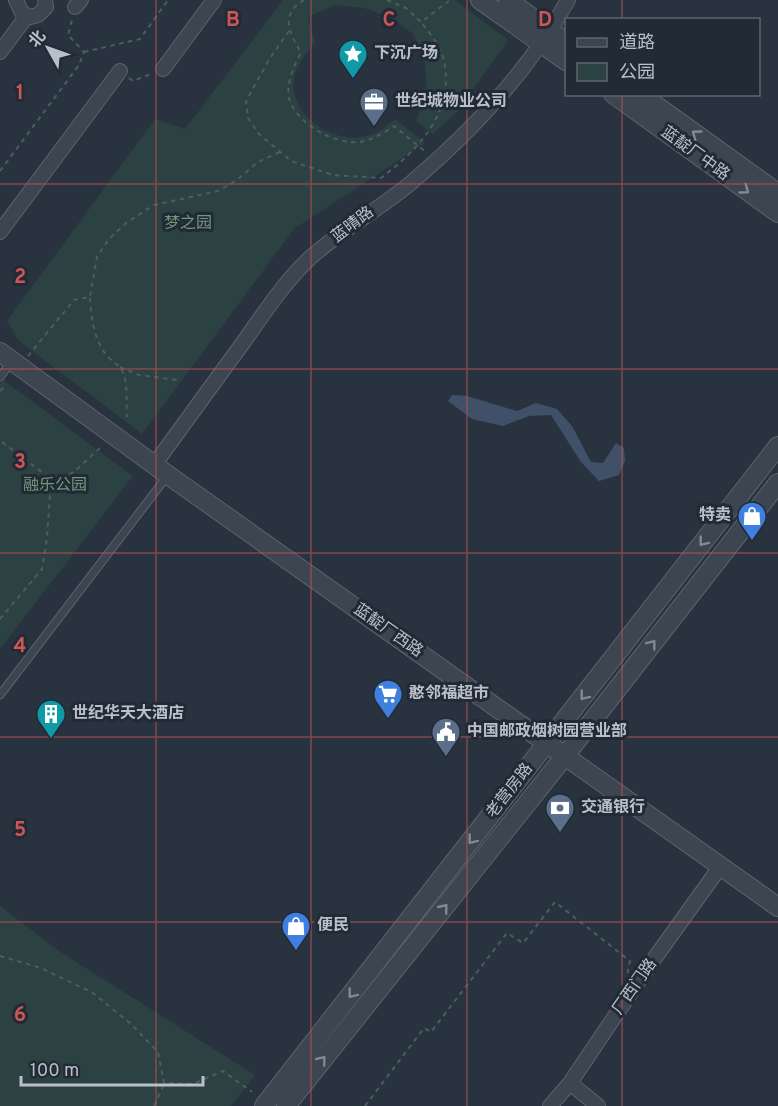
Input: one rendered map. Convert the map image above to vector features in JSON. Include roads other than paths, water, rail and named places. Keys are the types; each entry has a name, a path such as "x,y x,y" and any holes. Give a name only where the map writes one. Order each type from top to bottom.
{"street":[{"path":"18,0 22,13 30,17 38,15 46,7 45,0"},
{"path":"163,69 214,0"},
{"path":"480,0 547,37 565,42"},
{"path":"507,0 547,37 565,60"},
{"name":"蓝晴路","path":"161,470 277,295 309,259 355,222 411,183 448,149 506,88 547,37 568,0"},
{"path":"0,52 27,16"},
{"path":"0,232 120,71"},
{"name":"蓝靛厂中路","path":"616,96 778,213"},
{"name":"蓝靛厂中路","path":"643,96 778,193"},
{"name":"蓝靛厂西路","path":"11,360 161,470 778,907"},
{"name":"老营房路","path":"264,1106 778,446"},
{"name":"老营房路","path":"286,1106 564,757 778,483"},
{"name":"厂西门路","path":"550,1106 570,1083 644,973 720,867"},
{"path":"570,1083 598,1106"}],"lane":[{"path":"0,377 11,360"},
{"path":"0,694 161,470"}],"water":[{"path":"452,395 467,396 517,411 536,403 557,409 572,426 591,462 603,463 616,443 624,448 625,461 619,475 599,481 581,462 551,415 529,416 503,426 472,419 448,401"}],"place":[{"name":"下沉广场","path":"353,80"},
{"name":"世纪城物业公司","path":"374,128"},
{"name":"特卖","path":"752,542"},
{"name":"憨邻福超市","path":"388,720"},
{"name":"世纪华天大酒店","path":"51,740"},
{"name":"中国邮政烟树园营业部","path":"446,758"},
{"name":"交通银行","path":"560,834"},
{"name":"便民","path":"296,952"}],"park label":[{"name":"梦之园","path":"188,224"},
{"name":"融乐公园","path":"55,486"}]}
